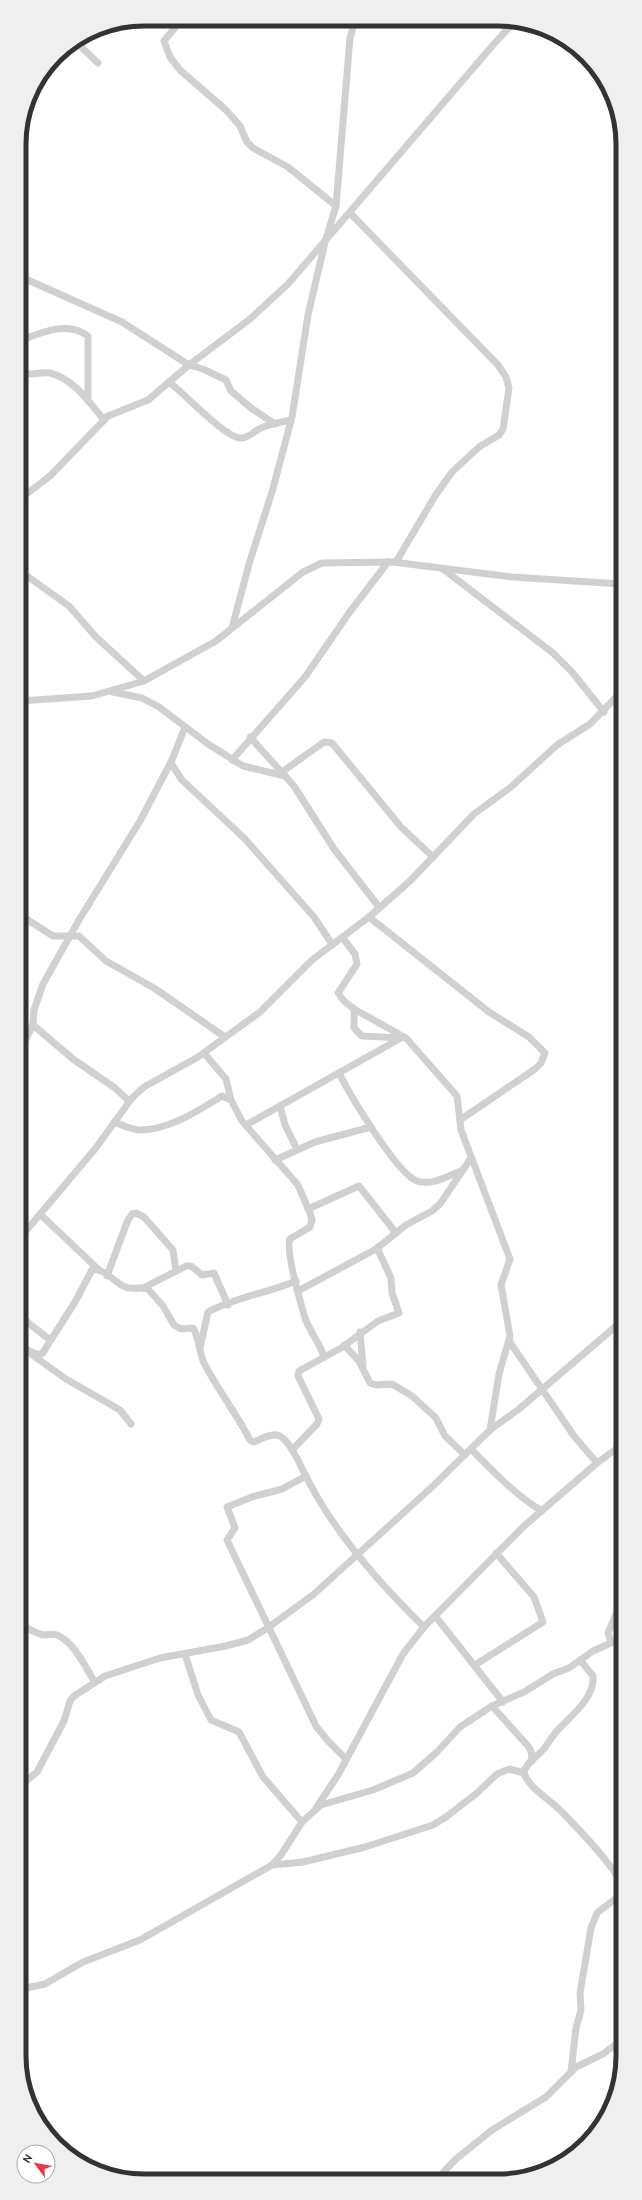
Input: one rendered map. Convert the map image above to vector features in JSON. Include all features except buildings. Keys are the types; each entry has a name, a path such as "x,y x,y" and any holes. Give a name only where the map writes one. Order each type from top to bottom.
{"street":[{"path":"176,26 164,41 170,57 180,70 226,110 240,126 247,142 253,148 288,167 336,206"},
{"path":"232,628 248,564 272,492 291,420 308,315 325,242 336,206 350,38 353,26"},
{"path":"26,494 50,476 113,412 140,405 189,364 262,309 288,284 510,27"},
{"path":"79,45 98,63"},
{"path":"232,760 305,677 348,613 392,562 452,472 479,447 502,432 506,416 508,383 498,365 350,213"},
{"path":"26,279 122,322 189,364 204,369 226,380 230,391 251,408 275,424"},
{"path":"26,339 54,329 62,328 84,333 88,336 88,401"},
{"path":"26,374 32,375 49,373 70,383 104,420"},
{"path":"169,382 180,390 199,409 233,436 242,438 252,435 261,428 291,420"},
{"path":"26,701 77,698 111,692 144,681 182,661 232,628 311,567 333,562 392,562 512,577 616,584"},
{"path":"442,569 553,653 572,672 604,712"},
{"path":"26,575 69,606 96,637 144,681"},
{"path":"111,692 142,698 160,707 185,727 232,760 249,769 283,774 324,742 332,743 401,827 433,857"},
{"path":"26,1231 114,1122 129,1101 144,1087 187,1065 260,1012 294,976 332,944 369,917 433,857 474,814 511,787 557,745 590,724 604,712 616,698"},
{"path":"26,1039 33,1025 34,1010 43,984 71,934 128,842 171,763 185,727"},
{"path":"250,738 294,786 334,849 379,907"},
{"path":"171,763 182,780 245,839 314,918 332,944"},
{"path":"369,917 489,1012 529,1037 545,1053 541,1063 535,1069 460,1120"},
{"path":"26,919 53,936 71,934 83,938 106,961 154,988 225,1036"},
{"path":"342,937 355,954 357,964 338,993 344,1002 354,1009 404,1038 457,1096 461,1130 487,1203 509,1254 509,1264 501,1285 509,1331 509,1341 499,1374 490,1430"},
{"path":"354,1009 354,1028 362,1036 404,1038"},
{"path":"33,1025 73,1059 115,1088 129,1101"},
{"path":"246,1125 404,1038"},
{"path":"204,1053 226,1080 231,1100 246,1125 298,1185 312,1220 310,1226 289,1240 289,1253 305,1318 320,1345 324,1357"},
{"path":"339,1073 384,1148 412,1179 427,1182 461,1171"},
{"path":"114,1122 128,1128 152,1128 169,1124 222,1096 231,1100"},
{"path":"280,1106 285,1125 296,1150"},
{"path":"275,1160 296,1150 371,1127"},
{"path":"298,1291 377,1248 396,1233 440,1204 471,1158"},
{"path":"308,1210 358,1186 396,1233"},
{"path":"107,1276 126,1222 132,1214 136,1213 144,1218 173,1250 176,1271"},
{"path":"40,1214 99,1270 131,1289 143,1288 188,1266 200,1275 214,1273 228,1305"},
{"path":"292,1450 317,1424 319,1419 298,1376 298,1373 303,1368 344,1345 360,1332 378,1321 399,1312 392,1293 392,1281 377,1248"},
{"path":"27,1351 42,1354 75,1302 89,1272 95,1269 99,1270"},
{"path":"200,1348 205,1331 207,1314 228,1305 296,1282"},
{"path":"143,1288 152,1293 163,1306 174,1325 182,1328 193,1328 202,1358 217,1388 239,1418 250,1440 254,1442 277,1435 282,1438 292,1450 323,1509 358,1553 424,1627"},
{"path":"26,1322 50,1340"},
{"path":"26,1781 37,1772 64,1721 70,1701 74,1696 94,1681 147,1661 226,1646 248,1640 269,1627 314,1594 465,1455 490,1430 543,1389 616,1327"},
{"path":"360,1332 364,1370"},
{"path":"509,1341 574,1436 597,1463"},
{"path":"344,1345 359,1361 368,1380 373,1385 392,1384 412,1396 436,1418 444,1436 465,1455"},
{"path":"27,1351 66,1379 115,1407 132,1424"},
{"path":"471,1449 503,1481 542,1511"},
{"path":"315,1810 346,1759 402,1654 424,1627 436,1617 496,1553 597,1463 616,1451"},
{"path":"306,1476 282,1489 252,1497 227,1507 235,1528 227,1540 316,1726 328,1741 346,1759"},
{"path":"475,1665 543,1622 534,1597 496,1553"},
{"path":"611,1643 608,1633 616,1614"},
{"path":"436,1617 503,1702"},
{"path":"26,1628 45,1635 56,1634 64,1639 80,1658 94,1681"},
{"path":"26,1988 45,1984 90,1958 140,1940 272,1865 281,1855 302,1822 321,1805 373,1790 413,1773 437,1752 460,1727 492,1706 524,1692 553,1674 570,1668 593,1651 616,1641"},
{"path":"185,1654 198,1694 211,1720 238,1732 263,1776 302,1822"},
{"path":"580,1660 593,1676 592,1688 588,1696 526,1766 524,1773 529,1782 560,1810 613,1869 616,1874"},
{"path":"492,1706 528,1746 531,1751 532,1761"},
{"path":"272,1865 304,1862 365,1847 433,1825 477,1793 497,1774 509,1770 524,1773"},
{"path":"571,2072 576,2028 581,2010 580,1993 591,1928 597,1913 616,1898"},
{"path":"442,2174 456,2159 492,2130 550,2094 571,2072 585,2061 603,2054 616,2044"}]}
